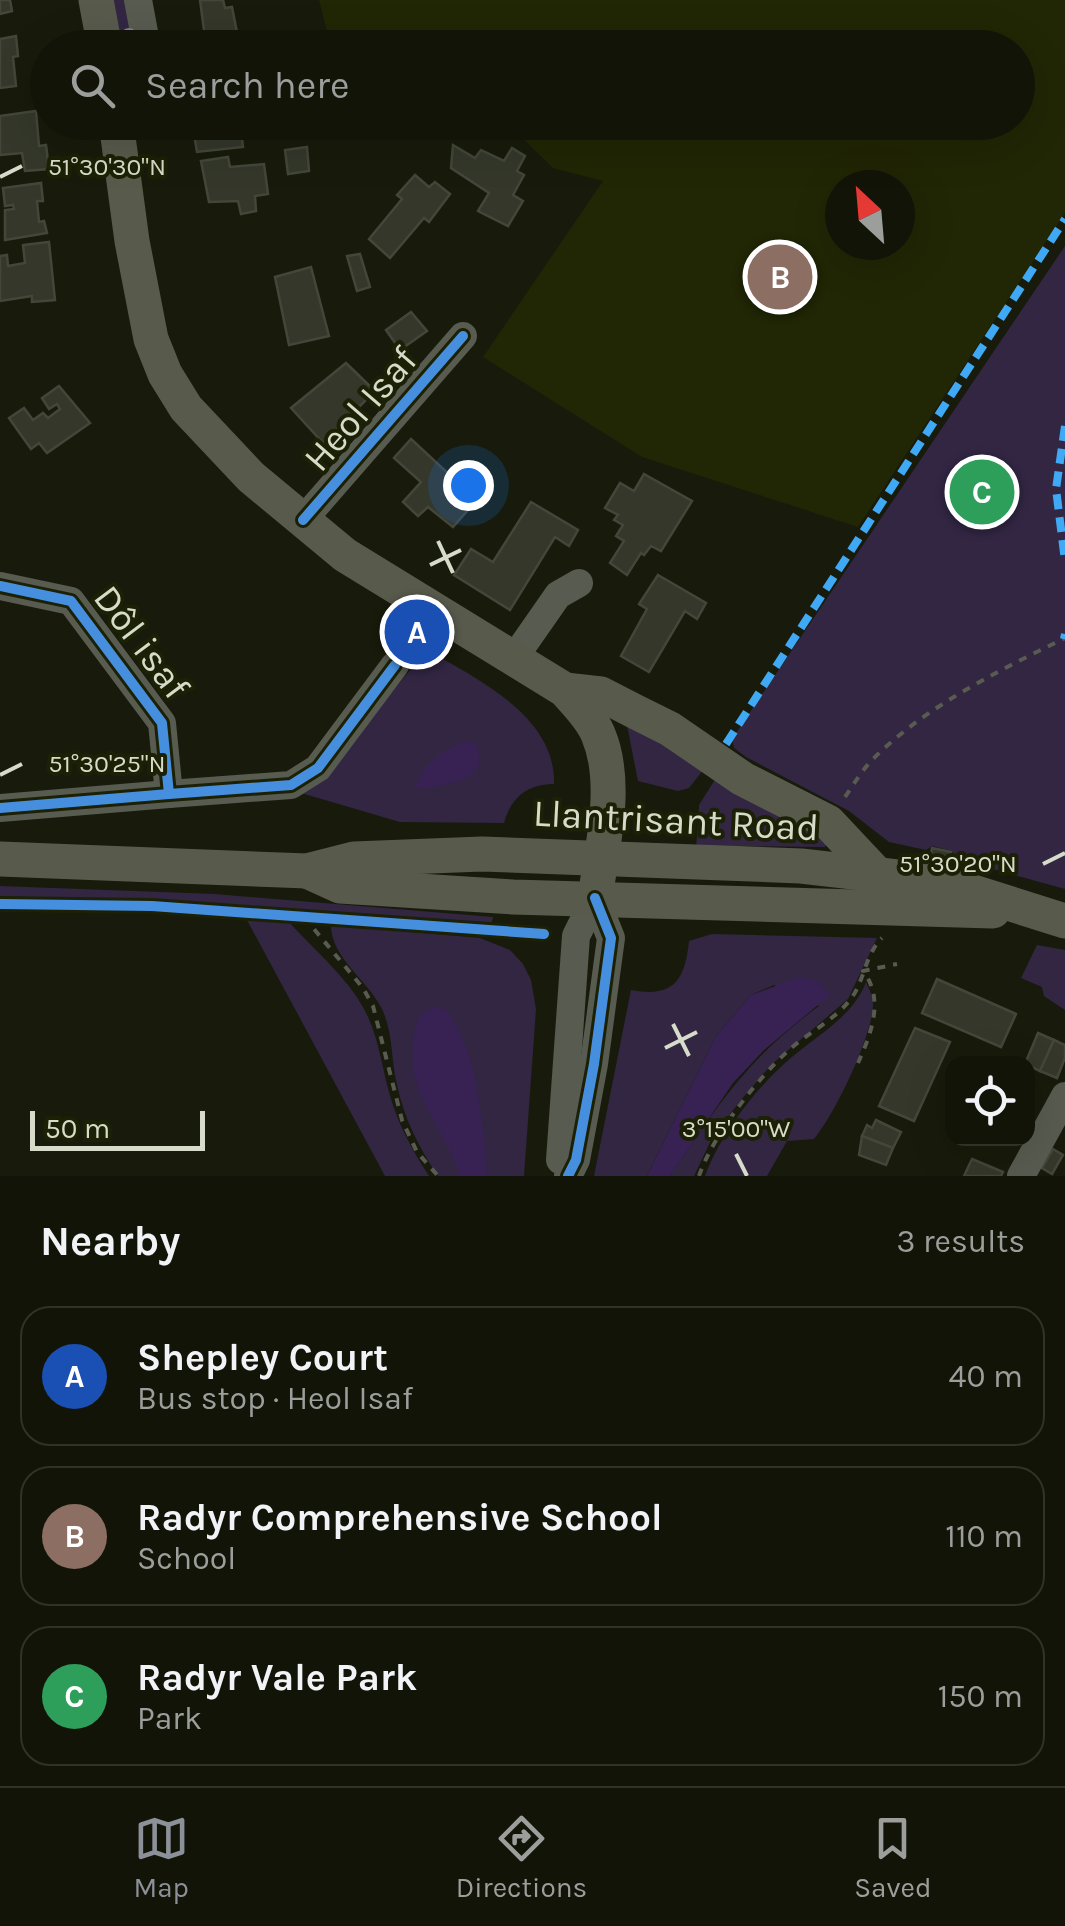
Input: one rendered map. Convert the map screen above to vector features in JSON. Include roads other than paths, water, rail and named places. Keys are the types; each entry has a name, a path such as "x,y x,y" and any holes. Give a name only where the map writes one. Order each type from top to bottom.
{"main road":[{"path":"96,0 102,30"},
{"name":"Heol Isaf","path":"119,140 141,294 158,359 200,426 251,478 345,555 564,690 597,730 605,753 608,791 595,898"},
{"path":"564,690 602,694 670,730 743,778 828,822 874,872"},
{"name":"Llantrisant Road","path":"0,860 308,871 354,858 482,854 874,872 941,882 1051,918"},
{"name":"Llantrisant Road","path":"308,871 340,886 513,898 595,898 1051,918"}],"street":[{"path":"138,0 144,30"},
{"name":"Heol Isaf","path":"302,520 463,336"},
{"path":"514,658 558,595 579,582"},
{"name":"Dôl isaf","path":"0,586 71,601 162,724 169,794"},
{"path":"0,808 290,785 318,768 395,665"},
{"path":"560,1176 576,936 595,898"},
{"path":"568,1176 576,1160 594,1064 611,938 595,898"},
{"path":"1021,1176 1065,1096"}],"place":[{"name":"Radyr Comprehensive School","path":"780,277"},
{"name":"Radyr Vale Park","path":"982,492"},
{"name":"Shepley Court","path":"417,632"}]}
